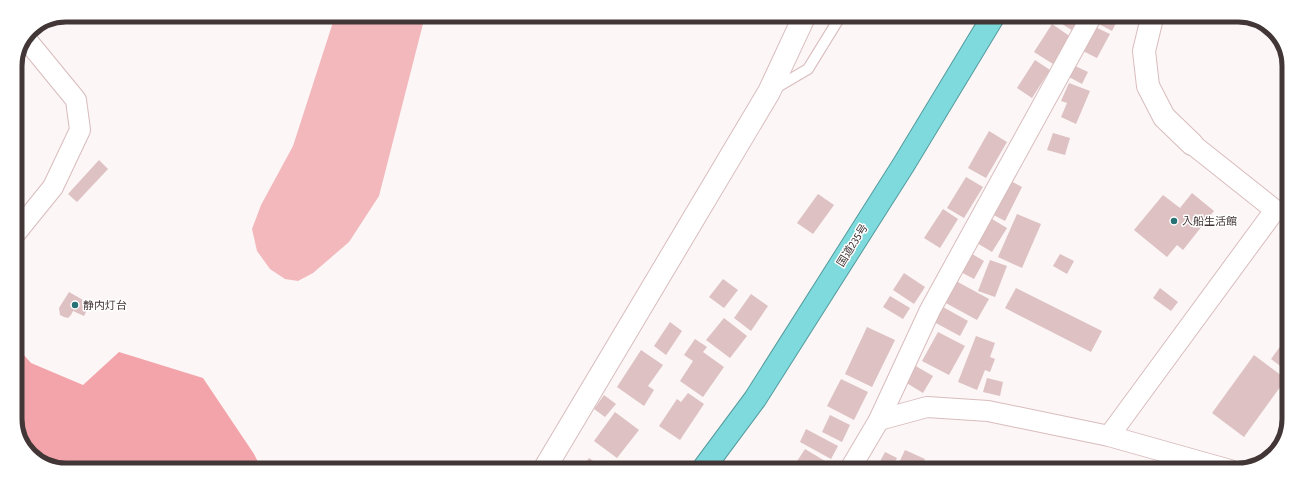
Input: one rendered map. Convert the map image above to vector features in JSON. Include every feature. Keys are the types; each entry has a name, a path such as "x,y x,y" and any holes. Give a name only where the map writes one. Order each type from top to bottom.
{"highway":[{"name":"国道235号","path":"707,463 755,399 900,170 990,22"}],"street":[{"path":"548,463 769,92 802,22"},
{"path":"854,463 879,420 930,310 1089,22"},
{"path":"1109,436 1282,215 1192,144 1164,117 1148,86 1144,51 1151,22"},
{"path":"22,225 53,187 80,130 76,100 29,42"},
{"path":"879,420 927,407 988,411 1109,436 1205,463"}],"lane":[{"path":"769,92 808,69 837,22"}],"shaded area":[{"path":"333,22 423,22 379,196 349,242 313,273 298,281 285,279 270,269 257,251 252,229 261,205 293,146"},
{"path":"119,352 203,378 258,463 66,463 52,461 39,454 31,446 25,436 22,422 22,353 31,363 83,385"}],"building":[{"path":"1059,22 1080,22 1075,32"},
{"path":"1100,22 1116,22 1112,31 1099,24"},
{"path":"1052,24 1071,37 1053,64 1034,52"},
{"path":"1095,27 1110,34 1097,58 1083,51"},
{"path":"1035,60 1050,70 1032,98 1017,88"},
{"path":"1073,65 1088,72 1082,84 1067,76"},
{"path":"1069,83 1090,91 1076,124 1061,117 1067,103 1061,101"},
{"path":"989,131 1007,142 986,178 968,168"},
{"path":"1053,133 1070,138 1065,155 1047,150"},
{"path":"99,160 108,169 77,202 68,194"},
{"path":"966,177 983,187 964,218 947,208"},
{"path":"1007,179 1022,187 1005,221 990,213"},
{"name":"入船生活館","path":"1192,193 1214,211 1183,250 1177,245 1167,257 1134,230 1163,195 1180,208"},
{"path":"818,194 834,205 813,234 797,223"},
{"path":"943,209 958,219 940,248 924,238"},
{"path":"1017,214 1041,224 1022,268 998,257"},
{"path":"992,219 1007,228 992,252 977,243"},
{"path":"967,251 984,261 974,279 957,270"},
{"path":"1060,254 1074,261 1067,274 1053,266"},
{"path":"990,260 1007,266 995,297 978,291"},
{"path":"904,273 925,287 914,304 893,290"},
{"path":"723,279 738,290 724,308 709,297"},
{"path":"956,281 989,299 977,320 944,302"},
{"path":"1016,288 1102,331 1091,352 1005,308"},
{"path":"1160,288 1178,302 1171,311 1153,298"},
{"name":"静内灯台","path":"69,292 90,304 84,316 73,311 68,318 60,315 59,308"},
{"path":"751,294 768,306 751,331 734,318"},
{"path":"890,296 910,308 903,319 883,307"},
{"path":"943,307 968,321 960,336 934,322"},
{"path":"724,318 747,336 730,358 706,340"},
{"path":"670,322 682,331 666,355 654,346"},
{"path":"867,327 895,340 872,387 845,374"},
{"path":"938,332 965,346 949,375 922,361"},
{"path":"976,336 995,343 990,357 995,359 990,372 985,370 977,390 958,382"},
{"path":"695,339 707,347 703,352 724,367 703,397 680,381 693,361 684,355"},
{"path":"1282,344 1282,367 1271,359"},
{"path":"641,350 663,365 648,386 654,390 644,406 617,387"},
{"path":"1254,355 1282,376 1282,385 1244,437 1212,413"},
{"path":"914,365 933,376 923,393 905,382"},
{"path":"987,378 1003,382 1000,396 983,392"},
{"path":"841,379 868,392 854,420 827,406"},
{"path":"688,393 704,404 680,440 659,426 677,399 681,402"},
{"path":"604,395 616,404 605,417 594,409"},
{"path":"615,412 639,430 617,458 594,441"},
{"path":"830,415 850,425 842,442 822,432"},
{"path":"806,429 838,446 831,459 800,442"},
{"path":"805,449 825,461 824,463 796,463"},
{"path":"905,450 925,459 923,463 899,463"},
{"path":"885,452 897,458 894,463 879,463"},
{"path":"589,458 596,463 586,463"}],"place":[{"name":"入船生活館","path":"1174,221"},
{"name":"静内灯台","path":"75,305"}]}
